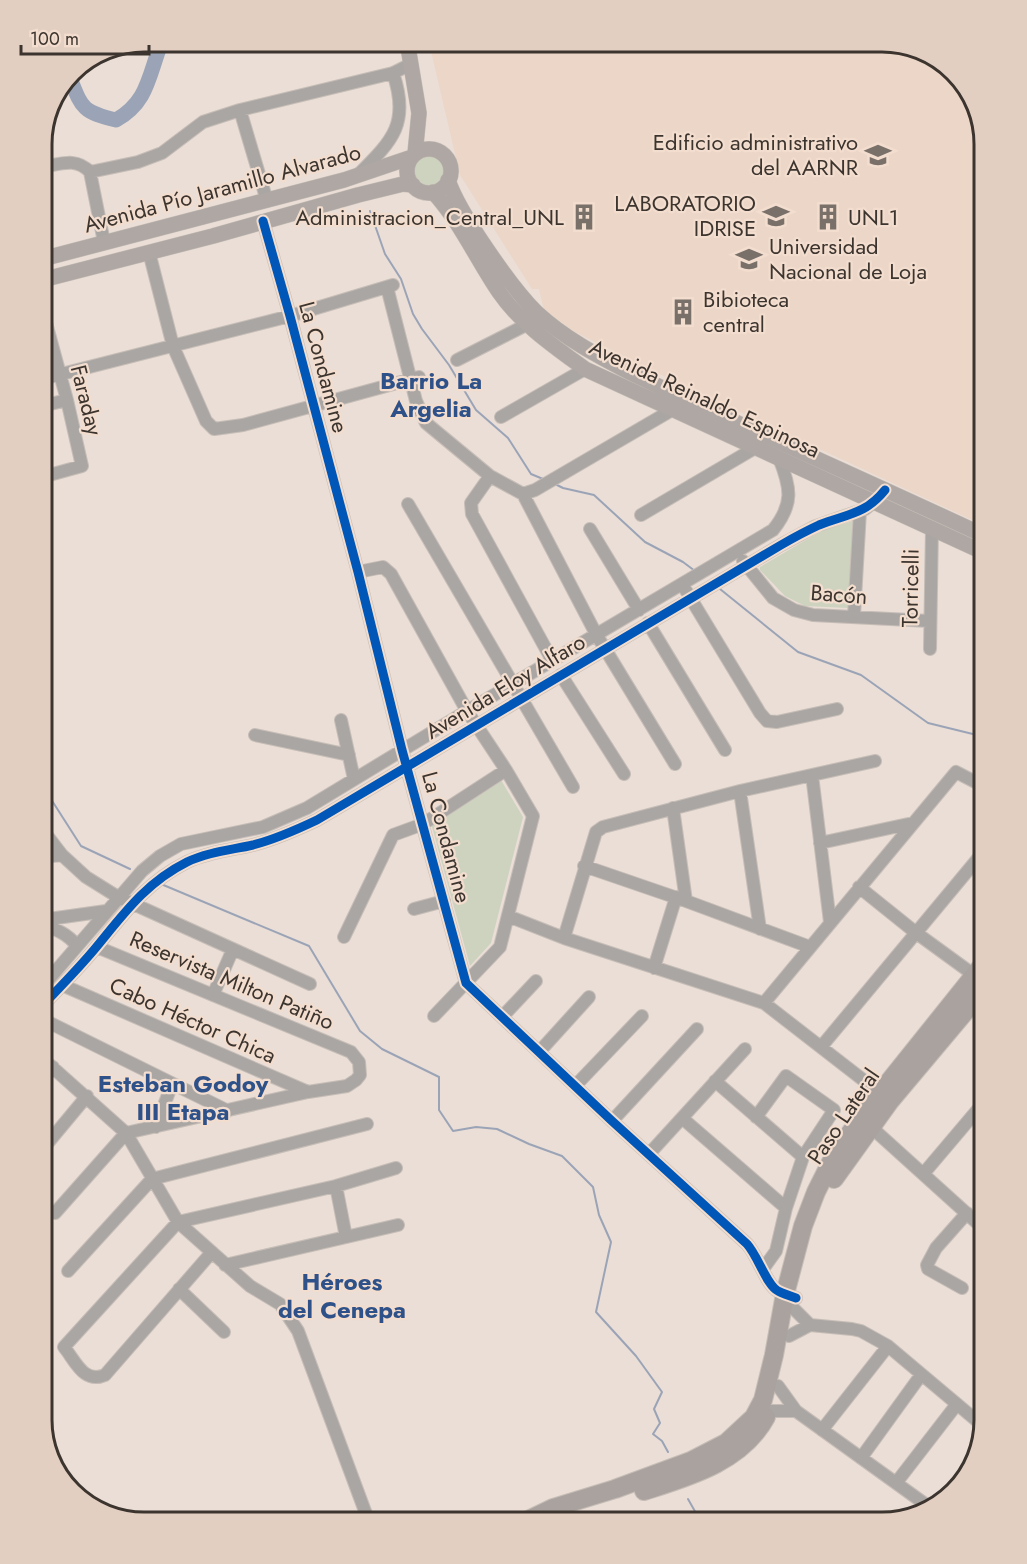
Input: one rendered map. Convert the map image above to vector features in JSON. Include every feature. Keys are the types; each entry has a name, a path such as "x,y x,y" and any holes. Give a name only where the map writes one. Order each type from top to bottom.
{"highway":[{"name":"Paso Lateral","path":"546,1512 672,1469 726,1443 754,1417 763,1400 774,1355 792,1300 803,1226 816,1192 836,1152 880,1093 974,983"},
{"path":"572,1512 705,1470 723,1460 748,1440 765,1420 778,1386 789,1336 792,1300 805,1253 817,1215 836,1174 974,985"}],"main road":[{"path":"409,52 419,124 414,155 407,171 413,185 420,191 433,192 442,188 448,180 449,163 419,124"},
{"path":"414,155 425,149 440,152"},
{"name":"Avenida Pío Jaramillo Alvarado","path":"53,256 323,186 414,155"},
{"name":"Avenida Reinaldo Espinosa","path":"448,180 453,193 494,257 536,312 558,329 677,404 756,448 974,548"},
{"name":"Avenida Pío Jaramillo Alvarado","path":"53,277 213,236 327,203 403,184 413,185"},
{"path":"323,186 327,203"},
{"name":"Avenida Reinaldo Espinosa","path":"433,192 456,223 499,292 528,324 585,369 677,404 885,490 974,531"},
{"path":"207,217 213,236"},
{"path":"85,247 90,267"}],"street":[{"path":"90,172 138,162 162,153 203,122 240,110 393,73 411,64"},
{"path":"357,176 380,153 397,129 399,102 393,73"},
{"path":"240,110 267,201"},
{"path":"53,165 70,162 83,164 90,172 104,242"},
{"name":"La Condamine","path":"263,221 291,316 402,750 466,983"},
{"path":"149,252 173,346 210,427 218,429 243,425 415,378"},
{"path":"53,377 291,316 390,286 415,378 416,401 426,423 490,476 522,494 596,634 675,764"},
{"path":"457,360 528,324"},
{"name":"Faraday","path":"53,348 82,466 53,474"},
{"path":"501,417 585,369"},
{"path":"53,403 67,400"},
{"path":"522,494 535,490 677,404"},
{"path":"641,515 756,448"},
{"name":"Avenida Eloy Alfaro","path":"52,974 118,897 142,871 160,856 181,844 251,830 297,813 773,530 784,516 788,505 787,478 779,458"},
{"path":"490,476 471,503 472,514 552,660"},
{"name":"Avenida Eloy Alfaro","path":"52,995 97,947 130,904 156,881 189,861 254,844 289,833 307,824 746,565 816,526 860,511 874,503 885,490"},
{"path":"408,504 573,787"},
{"path":"854,616 860,511"},
{"name":"Torricelli","path":"930,649 932,528"},
{"path":"590,529 639,610"},
{"name":"Bacón","path":"738,551 746,565 773,598 782,605 803,613 929,621"},
{"path":"358,572 382,567 391,574 467,711 532,813 533,819 498,950 434,1016"},
{"path":"682,584 767,721 777,722 837,709"},
{"path":"648,623 725,750"},
{"path":"561,675 624,774"},
{"path":"341,720 354,779"},
{"path":"255,735 349,755"},
{"path":"564,938 585,866 599,830 740,791 875,761"},
{"path":"344,937 393,835 423,824 506,770"},
{"path":"764,1003 956,772 974,781"},
{"path":"812,775 830,922"},
{"path":"740,791 760,929"},
{"path":"654,968 681,899 674,808"},
{"path":"820,843 913,823"},
{"path":"251,830 254,844"},
{"path":"52,843 86,878 130,904 310,984"},
{"path":"52,856 62,855"},
{"path":"822,1047 974,862"},
{"path":"585,866 810,947"},
{"path":"859,887 915,932 974,970"},
{"path":"414,909 444,901"},
{"name":"Reservista Milton Patiño","path":"52,919 106,911"},
{"path":"508,916 564,938 764,1003 880,1093"},
{"path":"52,929 62,932 77,946"},
{"name":"Reservista Milton Patiño","path":"97,947 356,1056 361,1067 356,1080 346,1086 308,1092"},
{"path":"213,995 233,949"},
{"path":"503,1016 536,981"},
{"path":"466,983 747,1244 757,1257 772,1286 792,1300 810,1325"},
{"name":"Cabo Héctor Chica","path":"62,985 308,1092"},
{"path":"540,1051 589,997"},
{"path":"575,1086 642,1016"},
{"path":"52,1023 228,1112"},
{"path":"612,1120 697,1029"},
{"path":"649,1154 745,1049"},
{"path":"53,1067 126,1133 178,1222 250,1286 275,1300 292,1320 302,1341 365,1511"},
{"path":"756,1117 786,1076 834,1110 802,1157 786,1208 776,1251 763,1269"},
{"path":"715,1081 802,1157"},
{"path":"156,1127 172,1084"},
{"path":"55,1213 126,1133 228,1112 308,1092"},
{"path":"52,1138 87,1096"},
{"path":"924,1173 974,1115"},
{"path":"682,1118 786,1208"},
{"path":"68,1271 152,1179 367,1124"},
{"path":"872,1127 974,1220"},
{"path":"212,1252 105,1376 96,1379 89,1378 64,1347 178,1222 336,1186 396,1168"},
{"path":"336,1186 346,1237"},
{"path":"962,1288 928,1269 927,1265 936,1248 974,1215"},
{"path":"225,1265 398,1225"},
{"path":"179,1289 224,1332"},
{"path":"789,1336 810,1325 852,1329 888,1346 974,1418"},
{"path":"822,1430 888,1346"},
{"path":"861,1458 921,1375"},
{"path":"778,1386 796,1411 922,1502"},
{"path":"896,1483 957,1404"},
{"path":"768,1411 796,1411"}],"shaded area":[{"name":"Universidad Nacional de Loja","path":"431,52 888,53 912,57 934,68 952,84 962,99 974,133 974,521 684,386 575,332 544,310 539,289 532,289 460,175"}],"green space":[{"path":"429,156 440,160 444,171 440,182 429,186 418,182 414,171 418,160"},
{"path":"853,521 848,608 805,606 785,596 760,570 760,567 823,530"},
{"path":"501,780 523,817 491,943 470,966 431,823"}],"waterway":[{"path":"74,87 81,102 90,111 116,120 134,106 145,90 158,52"},
{"path":"370,211 385,254 401,279 413,314 422,329 449,365 476,410 508,438 531,474 543,479"},
{"path":"555,484 594,495 645,542 695,571"},
{"path":"720,589 798,652 861,675 928,723 974,734"},
{"path":"52,801 81,846 130,869"},
{"path":"161,884 309,946 360,1031 382,1049 439,1077 439,1110 453,1131 476,1127 497,1129 562,1156 593,1187 599,1215 611,1242 596,1312 636,1356 662,1392 654,1409 660,1423 653,1434 662,1441 668,1452"},
{"path":"688,1499 695,1512"}],"cycle path":[{"path":"263,221 358,572 402,750 466,983 747,1244 774,1288 796,1298"},
{"path":"52,995 148,888 173,870 187,862 211,854 261,843 317,820 786,542 819,525 862,509 885,490"}],"place":[{"name":"Edificio administrativo del AARNR","path":"878,155"},
{"name":"LABORATORIO IDRISE","path":"776,216"},
{"name":"Administracion_Central_UNL","path":"584,217"},
{"name":"UNL1","path":"828,217"},
{"name":"Universidad Nacional de Loja","path":"749,259"},
{"name":"Bibioteca central","path":"683,312"}],"district":[{"name":"Barrio La Argelia","path":"431,395"},
{"name":"Esteban Godoy III Etapa","path":"183,1098"},
{"name":"Héroes del Cenepa","path":"342,1296"}]}
